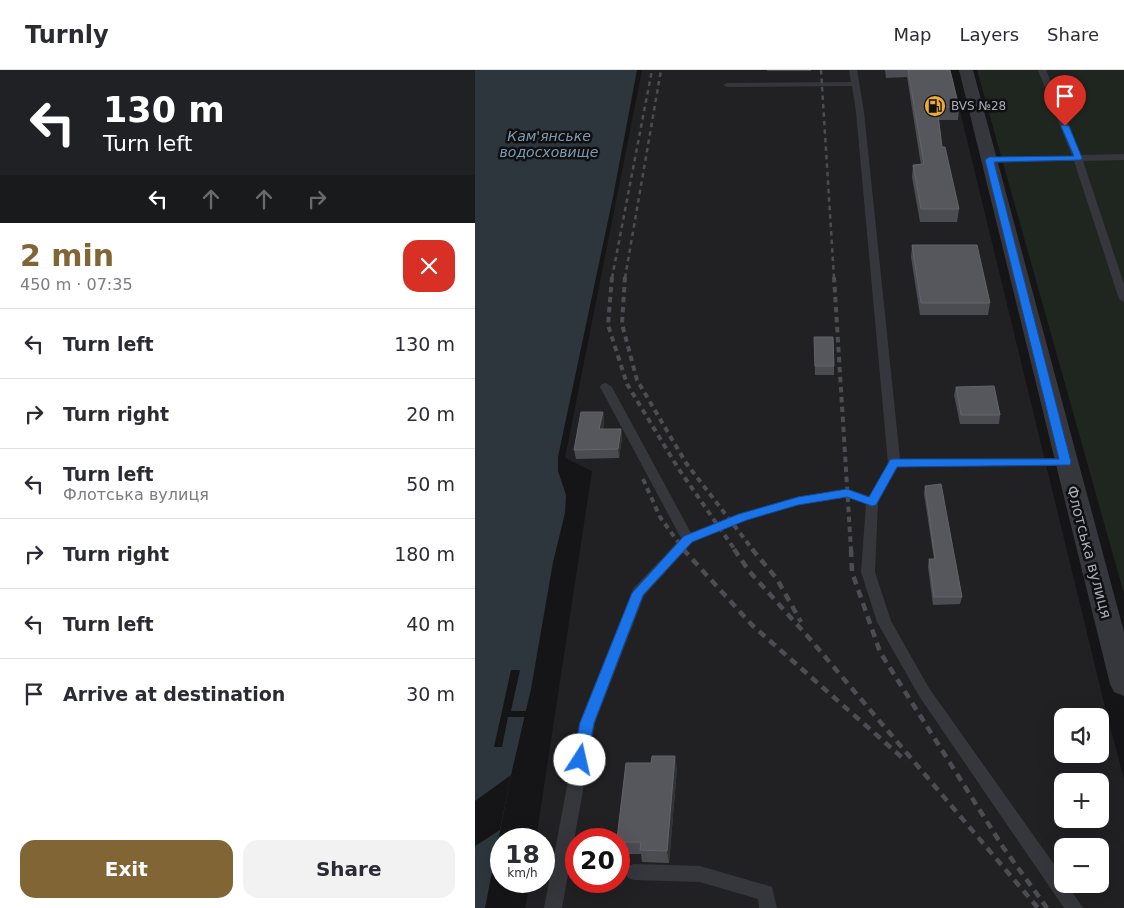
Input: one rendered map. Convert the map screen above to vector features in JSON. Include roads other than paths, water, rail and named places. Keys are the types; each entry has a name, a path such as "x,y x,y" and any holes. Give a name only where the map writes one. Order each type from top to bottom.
{"street":[{"name":"Флотська вулиця","path":"967,70 1124,684"}],"lane":[{"path":"853,70 861,121 893,463 872,502 868,572 885,622 924,692 1074,908"},
{"path":"1042,70 1079,158 1124,299"},
{"path":"727,85 856,84"},
{"path":"989,160 1124,157"},
{"path":"606,387 688,539"},
{"path":"893,463 1066,462"},
{"path":"553,908 587,723 638,593 688,539 743,517 798,501 847,493 872,502"},
{"path":"634,872 700,874 766,893 768,908"}],"water":[{"name":"Кам'янське водосховище","path":"475,70 637,70 613,197 558,457 558,471 566,495 565,513 553,562 531,689 501,828 490,828 490,882 485,908 475,908"}],"railway":[{"path":"612,278 652,70"},
{"path":"625,278 661,70"},
{"path":"821,70 834,278"},
{"path":"612,277 608,325 627,384 678,468 735,550"},
{"path":"625,277 622,324 637,380 686,463 753,550"},
{"path":"834,277 851,550"},
{"path":"643,479 660,517 684,550"},
{"path":"683,549 752,625 906,761"},
{"path":"734,549 749,571 810,639 1038,908"},
{"path":"752,549 777,579 801,622"},
{"path":"851,549 852,572 880,652 1003,847 1047,908"}],"place":[{"name":"BVS №28","path":"935,106"}]}
